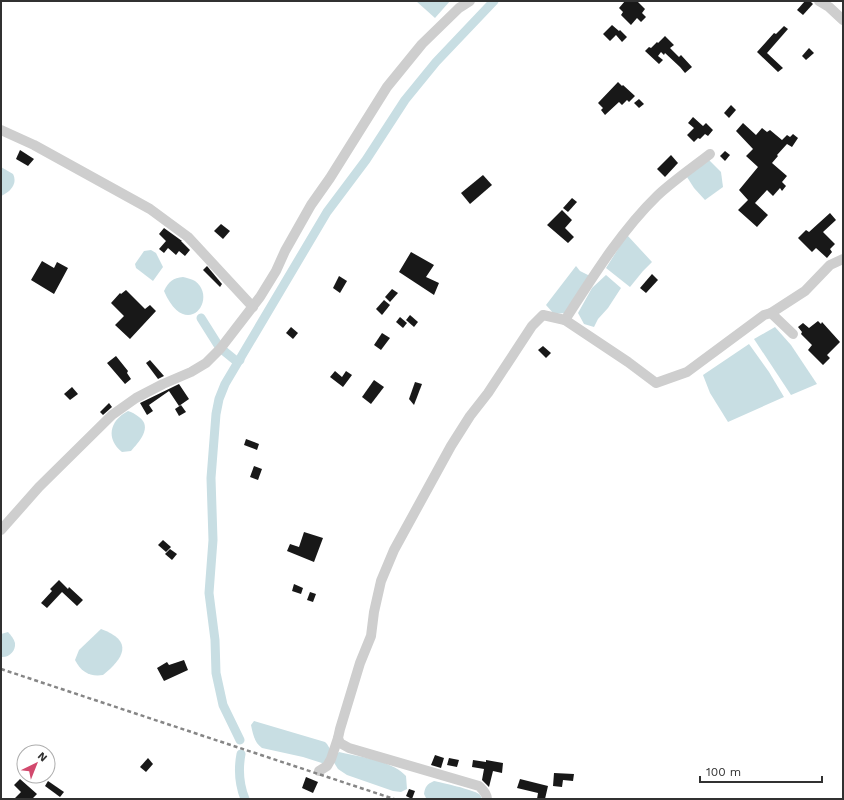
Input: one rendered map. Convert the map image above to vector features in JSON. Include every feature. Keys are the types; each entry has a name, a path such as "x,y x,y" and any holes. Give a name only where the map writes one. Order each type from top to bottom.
{"street":[{"path":"1,530 38,488 112,415 136,398 191,372 206,363 220,349 253,307 276,271 285,251 311,205 330,178 387,88 422,44 459,8 470,1"},
{"path":"819,1 830,7 843,20"},
{"path":"1,130 34,145 150,209 188,237 253,307"},
{"path":"564,320 603,261 640,214 658,196 710,154"},
{"path":"319,771 327,766 331,759 360,662 371,636 374,612 381,581 394,550 451,446 470,416 488,393 532,326 543,315 564,320 628,362 656,383 687,372 764,315 771,313 805,291 830,265 843,259"},
{"path":"771,313 793,334"},
{"path":"338,738 340,743 349,748 478,786 487,796 487,799"}],"shaded area":[{"path":"416,1 450,1 435,18"},
{"path":"708,159 721,172 723,187 705,200 694,188 687,177"},
{"path":"1,167 13,174 14,184 10,190 1,196"},
{"path":"627,235 652,262 630,287 606,268"},
{"path":"151,250 156,253 163,267 153,281 136,268 135,264 144,251"},
{"path":"576,266 580,271 590,276 565,313 554,314 546,305"},
{"path":"606,275 621,288 608,308 598,319 594,327 584,324 578,313 592,288"},
{"path":"183,277 195,281 201,289 203,297 202,306 197,312 190,315 182,313 173,306 164,291 172,281"},
{"path":"775,327 791,345 817,384 791,395 754,339"},
{"path":"749,344 769,372 784,397 728,422 710,393 703,375"},
{"path":"128,411 135,414 143,421 145,430 141,439 131,451 122,452 114,442 112,430 117,420"},
{"path":"101,629 118,639 122,644 122,650 120,656 110,669 103,675 94,675 83,671 75,660 79,650"},
{"path":"8,632 15,642 15,646 9,655 1,657 1,634"},
{"path":"254,721 325,742 330,749 325,764 303,757 262,748 257,743 253,735 251,725"},
{"path":"339,752 375,760 392,766 406,776 407,789 401,792 393,791 347,775 338,769 333,761"},
{"path":"434,781 476,792 482,799 426,798 424,794 426,788"}],"building":[{"path":"625,1 637,1 645,9 642,13 646,17 641,22 637,18 631,25 621,15 623,12 619,8"},
{"path":"805,1 810,1 813,4 803,15 797,10"},
{"path":"612,25 627,37 622,42 616,35 610,41 603,34"},
{"path":"784,26 788,29 767,53 783,68 778,72 757,52 774,33 776,34"},
{"path":"665,36 674,45 670,48 679,57 681,55 692,67 685,73 665,53 664,55 661,52 658,56 663,60 659,64 645,51 657,42 658,43"},
{"path":"809,48 814,53 806,60 802,56"},
{"path":"618,82 635,96 629,102 627,100 622,105 619,102 605,115 601,110 603,108 598,103"},
{"path":"639,99 644,104 639,108 634,103"},
{"path":"731,105 736,110 729,118 724,113"},
{"path":"693,117 703,126 706,123 713,130 708,136 705,134 694,142 687,135 694,128 688,123"},
{"path":"743,123 756,135 762,128 767,132 770,130 782,140 787,135 790,137 793,134 798,138 792,147 787,144 772,163 787,176 782,182 786,186 782,191 780,188 773,196 767,190 755,203 768,215 757,227 738,210 748,200 739,190 758,167 746,156 753,149 736,131"},
{"path":"20,150 34,159 28,166 16,159"},
{"path":"725,151 730,155 725,161 720,156"},
{"path":"671,155 678,163 665,177 657,169"},
{"path":"483,175 492,185 470,204 461,193"},
{"path":"572,198 577,202 568,212 563,208"},
{"path":"562,210 572,220 565,228 574,237 568,243 547,225"},
{"path":"830,213 836,220 823,232 835,244 830,249 832,252 827,258 816,248 812,252 798,238 806,230 809,232"},
{"path":"221,224 230,231 223,239 214,231"},
{"path":"164,228 182,241 190,250 185,256 179,251 176,255 168,248 164,253 159,249 166,241 159,234"},
{"path":"411,252 434,265 426,277 439,283 434,295 399,272"},
{"path":"42,261 54,268 57,262 68,268 54,294 31,280"},
{"path":"207,266 222,284 220,287 203,270"},
{"path":"652,274 658,280 646,293 640,288"},
{"path":"339,276 347,281 340,293 333,288"},
{"path":"392,289 398,293 390,302 385,297"},
{"path":"126,290 145,309 150,305 156,311 130,339 115,325 124,316 111,303 120,293 121,294"},
{"path":"384,300 390,305 382,315 376,309"},
{"path":"410,315 418,322 414,327 406,320"},
{"path":"400,317 407,323 403,328 396,322"},
{"path":"818,321 821,324 822,322 840,342 827,355 830,358 823,365 808,350 812,345 801,334 802,332 798,327 803,323 809,328"},
{"path":"291,327 298,333 293,339 286,333"},
{"path":"382,333 390,338 381,350 374,345"},
{"path":"543,346 551,353 546,358 538,350"},
{"path":"116,356 128,371 127,373 131,379 125,384 107,363"},
{"path":"150,360 164,376 158,379 146,363"},
{"path":"335,371 342,377 346,371 352,375 343,387 330,377"},
{"path":"374,380 384,387 371,404 362,397"},
{"path":"415,382 422,384 414,405 409,399"},
{"path":"179,384 189,399 179,406 169,391 149,405 153,411 147,415 140,403"},
{"path":"72,387 78,394 70,400 64,394"},
{"path":"109,403 112,407 103,415 100,412"},
{"path":"181,405 186,412 179,416 175,409"},
{"path":"246,439 259,444 257,450 244,445"},
{"path":"254,466 262,469 258,480 250,477"},
{"path":"304,532 323,538 314,562 287,551 290,544 299,547"},
{"path":"163,540 171,547 166,552 158,545"},
{"path":"170,549 177,554 172,560 165,554"},
{"path":"59,580 83,600 77,606 62,592 47,608 41,603 52,591 50,589"},
{"path":"294,584 303,588 301,594 292,591"},
{"path":"310,592 316,594 313,602 307,600"},
{"path":"184,660 188,670 164,681 157,668 167,662 169,665"},
{"path":"435,755 444,758 441,768 431,765"},
{"path":"148,758 153,764 146,772 140,767"},
{"path":"449,758 459,760 457,767 447,765"},
{"path":"473,760 486,762 486,760 503,763 502,773 493,771 489,787 482,780 484,769 472,767"},
{"path":"554,773 574,774 573,781 563,780 562,787 553,786"},
{"path":"306,777 318,782 313,793 302,788"},
{"path":"520,779 548,786 545,799 537,799 538,793 517,788"},
{"path":"16,783 26,784 37,794 32,799 14,799 21,792 14,785"},
{"path":"46,784 52,784 64,792 60,797 45,786"},
{"path":"409,789 415,791 412,799 406,796"}],"waterway":[{"path":"240,740 223,705 216,673 215,640 209,593 213,540 211,478 216,414 219,399 225,384 327,212 366,160 405,100 436,62 494,1"},
{"path":"201,318 218,345"},
{"path":"224,351 235,360 240,360"},
{"path":"241,754 240,777 241,788 245,799"}],"railway":[{"path":"1,669 394,799"}]}
